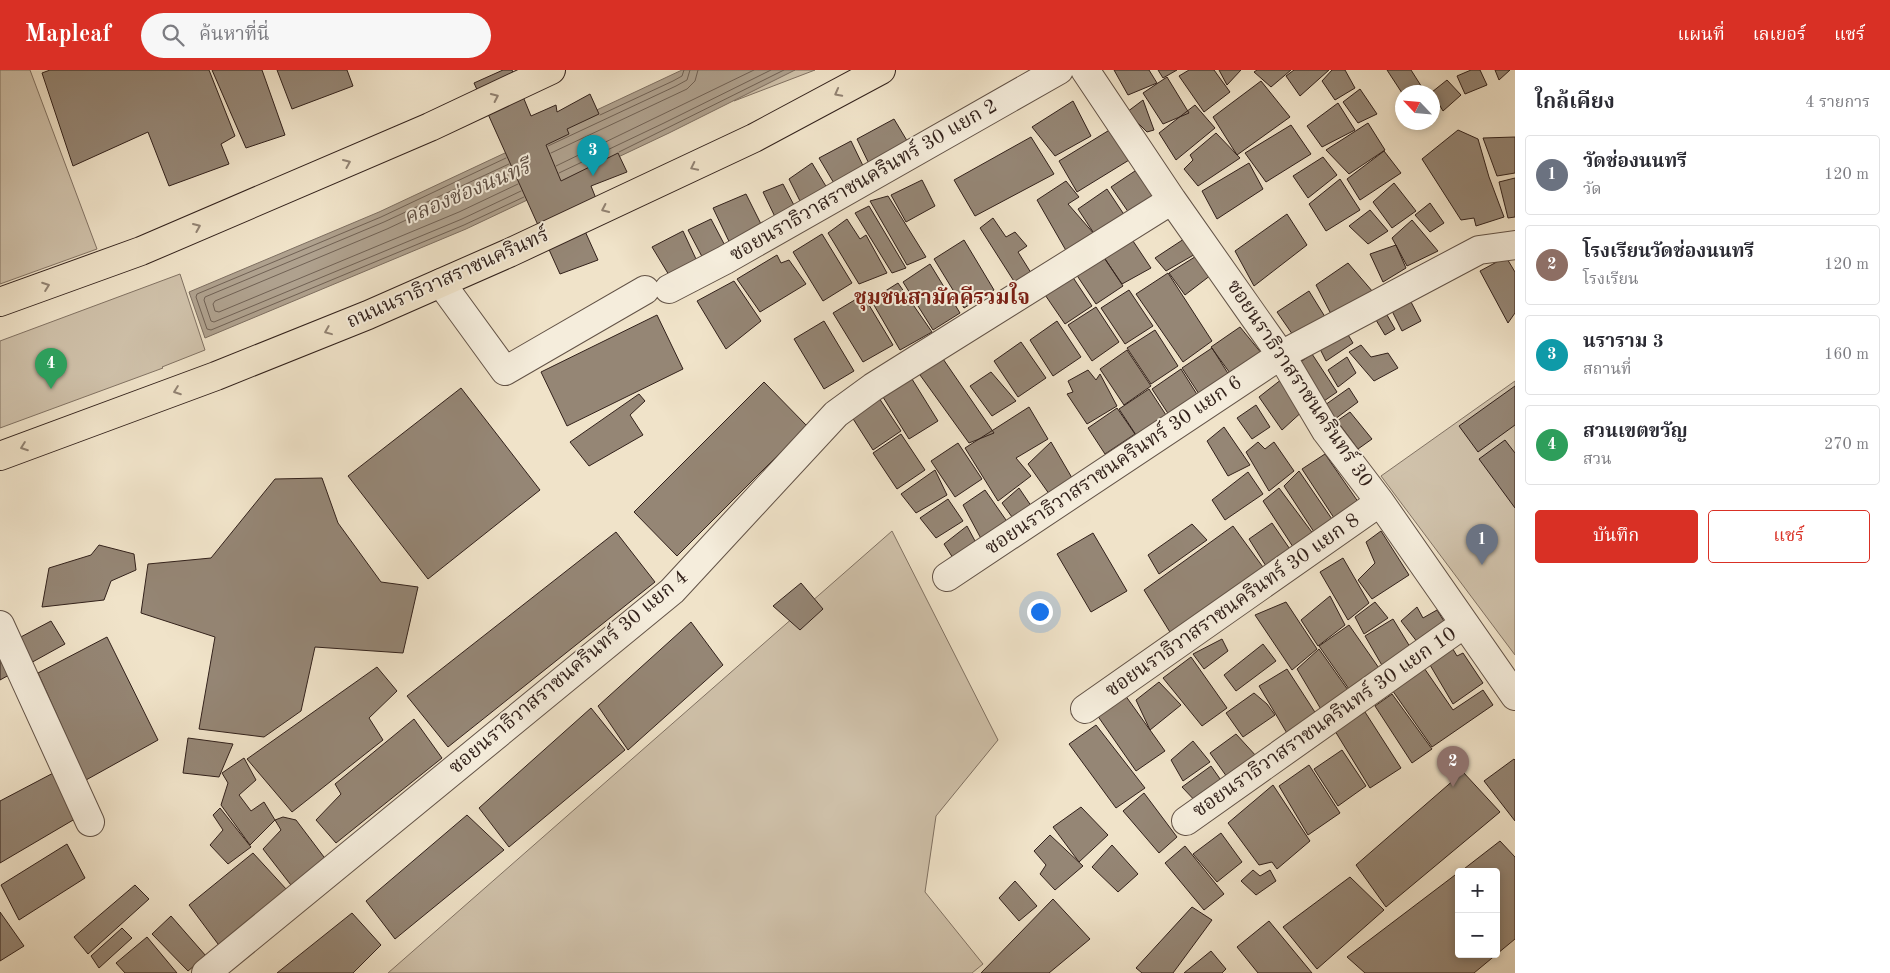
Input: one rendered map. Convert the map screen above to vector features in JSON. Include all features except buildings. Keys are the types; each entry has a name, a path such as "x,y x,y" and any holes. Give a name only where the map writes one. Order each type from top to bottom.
{"main road":[{"path":"0,302 141,251 421,131 550,70"},
{"name":"ถนนนราธิวาสราชนครินทร์","path":"0,456 216,376 368,315 649,189 754,138 881,70"}],"street":[{"name":"ซอยนราธิวาสราชนครินทร์ 30 แยก 2","path":"441,283 505,372 657,289 725,260 1059,70"},
{"name":"ซอยนราธิวาสราชนครินทร์ 30","path":"1085,70 1172,200 1281,355 1326,431 1380,502 1515,696"},
{"name":"ซอยนราธิวาสราชนครินทร์ 30 แยก 4","path":"206,973 672,591 836,414 873,387 1172,200"},
{"name":"ซอยนราธิวาสราชนครินทร์ 30 แยก 6","path":"947,577 1281,355 1479,250 1515,245"},
{"name":"ซอยนราธิวาสราชนครินทร์ 30 แยก 8","path":"1085,709 1380,502"},
{"name":"ซอยนราธิวาสราชนครินทร์ 30 แยก 10","path":"1186,821 1464,624"},
{"path":"0,625 90,822"}],"shaded area":[{"path":"0,70 30,70 97,249 0,284"},
{"path":"734,70 815,70 734,101"},
{"path":"180,274 205,350 163,368 0,428 0,341"},
{"path":"1515,381 1515,655 1381,476"},
{"path":"892,531 998,740 936,816 925,892 983,964 972,973 388,973"}],"water":[{"name":"คลองช่องนนทรี","path":"682,70 795,70 669,133 466,229 205,338 189,292 379,212"}],"place":[{"name":"นราราม 3","path":"593,176"},
{"name":"สวนเขตขวัญ","path":"51,389"},
{"name":"วัดช่องนนทรี","path":"1482,565"},
{"name":"โรงเรียนวัดช่องนนทรี","path":"1453,787"}],"district":[{"name":"ชุมชนสามัคคีรวมใจ","path":"942,298"}]}
